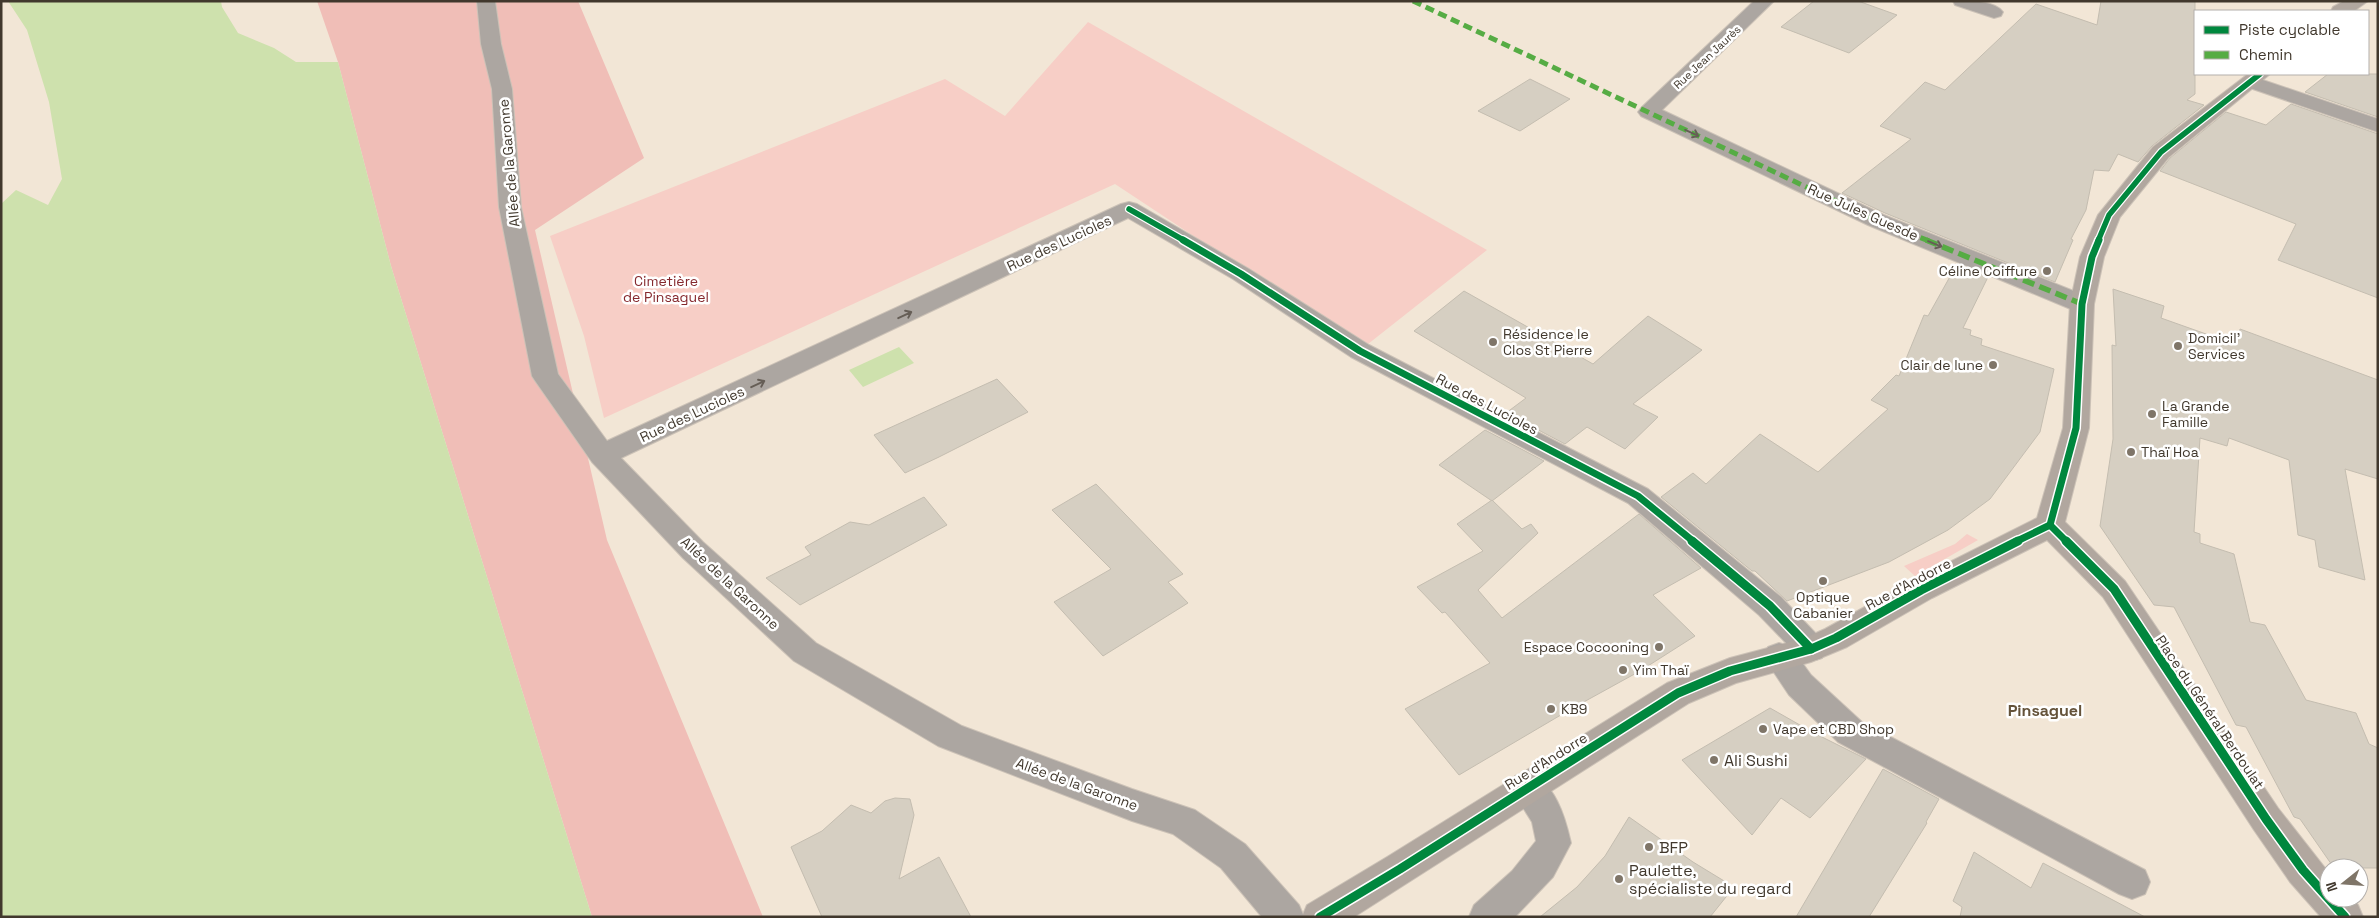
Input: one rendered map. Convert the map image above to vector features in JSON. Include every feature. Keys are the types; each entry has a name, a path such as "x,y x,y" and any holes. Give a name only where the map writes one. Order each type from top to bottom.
{"main road":[{"path":"2342,10 2359,1"},
{"path":"2050,525 2076,428 2082,304 2092,257 2109,215 2161,152 2255,78"},
{"name":"Rue d'Andorre","path":"1320,917 1400,870 1678,692 1730,671 1779,656 1811,649 1836,638 1921,590 2050,525"},
{"name":"Place du Général Berdoulat","path":"2050,525 2114,589 2266,818 2303,870 2345,917"}],"street":[{"name":"Allée de la Garonne","path":"486,1 491,44 502,89 510,207 545,376 602,455 692,550 805,652 950,736 1132,805 1183,821 1233,856 1286,917"},
{"name":"Rue Jean Jaurès","path":"1648,112 1766,1"},
{"path":"1962,1 1994,12"},
{"path":"2255,78 2378,126"},
{"name":"Rue Jules Guesde","path":"1648,112 1876,220 2082,304"},
{"name":"Rue des Lucioles","path":"602,455 1130,209 1241,274 1360,351 1638,496 1770,606 1811,649"},
{"path":"1779,656 1800,685 1850,732 2132,882"},
{"path":"1488,917 1543,865 1554,843 1548,816 1527,788"}],"green space":[{"name":"Cimetière de Pinsaguel","path":"1088,22 1487,250 1363,348 1115,184 604,418 584,336 550,236 945,79 1005,116"},
{"path":"1967,534 1978,540 1915,576 1904,566 1955,544"}],"shaded area":[{"path":"8,1 221,1 222,7 238,33 274,48 296,62 338,62 391,266 592,917 1,917 1,204 16,190 48,205 62,179 49,102 27,30"},
{"path":"317,1 578,1 644,158 535,230 607,540 763,917 592,917 391,266 338,62"},
{"path":"899,347 914,363 863,387 849,370"}],"building":[{"path":"1814,1 1858,1 1897,15 1849,53 1781,27"},
{"path":"2101,1 2195,1 2195,94 2187,100 2204,105 2152,146 2138,162 2118,154 2109,171 2094,170 2086,210 2071,239 2073,240 2055,282 1885,213 1842,193 1911,139 1880,126 1925,82 1945,90 2036,4 2097,25"},
{"path":"2378,74 2378,117 2305,92 2327,75"},
{"path":"1530,79 1570,99 1520,131 1478,111"},
{"path":"2291,104 2378,134 2378,298 2278,260 2296,224 2160,171 2170,158 2226,112 2266,125"},
{"path":"1957,264 1988,277 1963,328 1971,330 1970,335 1982,339 1981,345 2054,369 2040,432 1990,499 1948,530 1889,562 1787,601 1755,571 1752,571 1661,497 1693,473 1706,484 1760,434 1818,472 1888,409 1871,400 1896,375 1899,376 1924,315 1928,316"},
{"path":"2113,289 2164,306 2161,318 2237,345 2240,329 2378,380 2378,479 2345,469 2365,580 2319,567 2315,540 2298,535 2289,460 2229,438 2227,446 2200,438 2194,532 2200,534 2200,543 2234,554 2250,622 2265,625 2306,700 2356,713 2369,744 2378,748 2378,868 2369,868 2369,858 2327,858 2300,819 2294,817 2246,727 2236,725 2174,607 2154,605 2100,526 2113,439 2112,345 2116,346"},
{"path":"1464,291 1593,364 1648,316 1702,350 1633,404 1658,417 1625,449 1587,427 1565,444 1506,413 1526,398 1414,331"},
{"path":"997,379 1028,412 905,473 874,435"},
{"path":"1485,430 1544,461 1492,501 1439,465"},
{"path":"1096,484 1183,574 1168,582 1188,603 1103,656 1054,602 1111,569 1052,510"},
{"path":"924,497 947,525 800,605 766,578 811,555 805,547 850,522 869,525"},
{"path":"1492,500 1522,529 1531,524 1538,533 1478,590 1502,618 1639,514 1701,568 1653,595 1695,636 1640,671 1459,775 1405,709 1490,663 1445,612 1442,613 1417,587 1483,551 1457,524"},
{"path":"1770,708 1866,759 1810,818 1781,798 1752,835 1682,760"},
{"path":"1883,769 1939,799 1927,823 1869,917 1796,917"},
{"path":"895,798 910,799 914,815 899,879 939,857 971,917 822,917 791,847 822,831 851,805 871,813 885,801"},
{"path":"1629,817 1693,862 1734,887 1710,917 1540,917 1577,887 1605,856"},
{"path":"1974,852 2031,888 2043,863 2145,917 1960,917 1962,907 1953,901"}],"marked path":[{"path":"1413,1 1876,220 2082,304"}],"cycle path":[{"path":"1320,917 1400,869 1678,693 1730,671 1811,649 1836,638 1921,590 2050,525 2076,428 2082,304 2092,257 2109,215 2161,152 2259,75"},
{"path":"1129,209 1241,274 1360,351 1638,496 1770,606 1811,649"},
{"path":"2050,525 2114,589 2266,819 2303,870 2345,917"}],"place":[{"name":"Céline Coiffure","path":"2047,271"},
{"name":"Résidence le Clos St Pierre","path":"1493,342"},
{"name":"Domicil' Services","path":"2178,346"},
{"name":"Clair de lune","path":"1993,365"},
{"name":"La Grande Famille","path":"2152,414"},
{"name":"Thaï Hoa","path":"2131,452"},
{"name":"Optique Cabanier","path":"1823,581"},
{"name":"Espace Cocooning","path":"1659,647"},
{"name":"Yim Thaï","path":"1623,670"},
{"name":"KB9","path":"1551,709"},
{"name":"Vape et CBD Shop","path":"1763,729"},
{"name":"Ali Sushi","path":"1714,760"},
{"name":"BFP","path":"1649,847"},
{"name":"Paulette, spécialiste du regard","path":"1619,879"}],"district":[{"name":"Pinsaguel","path":"2045,710"}]}
